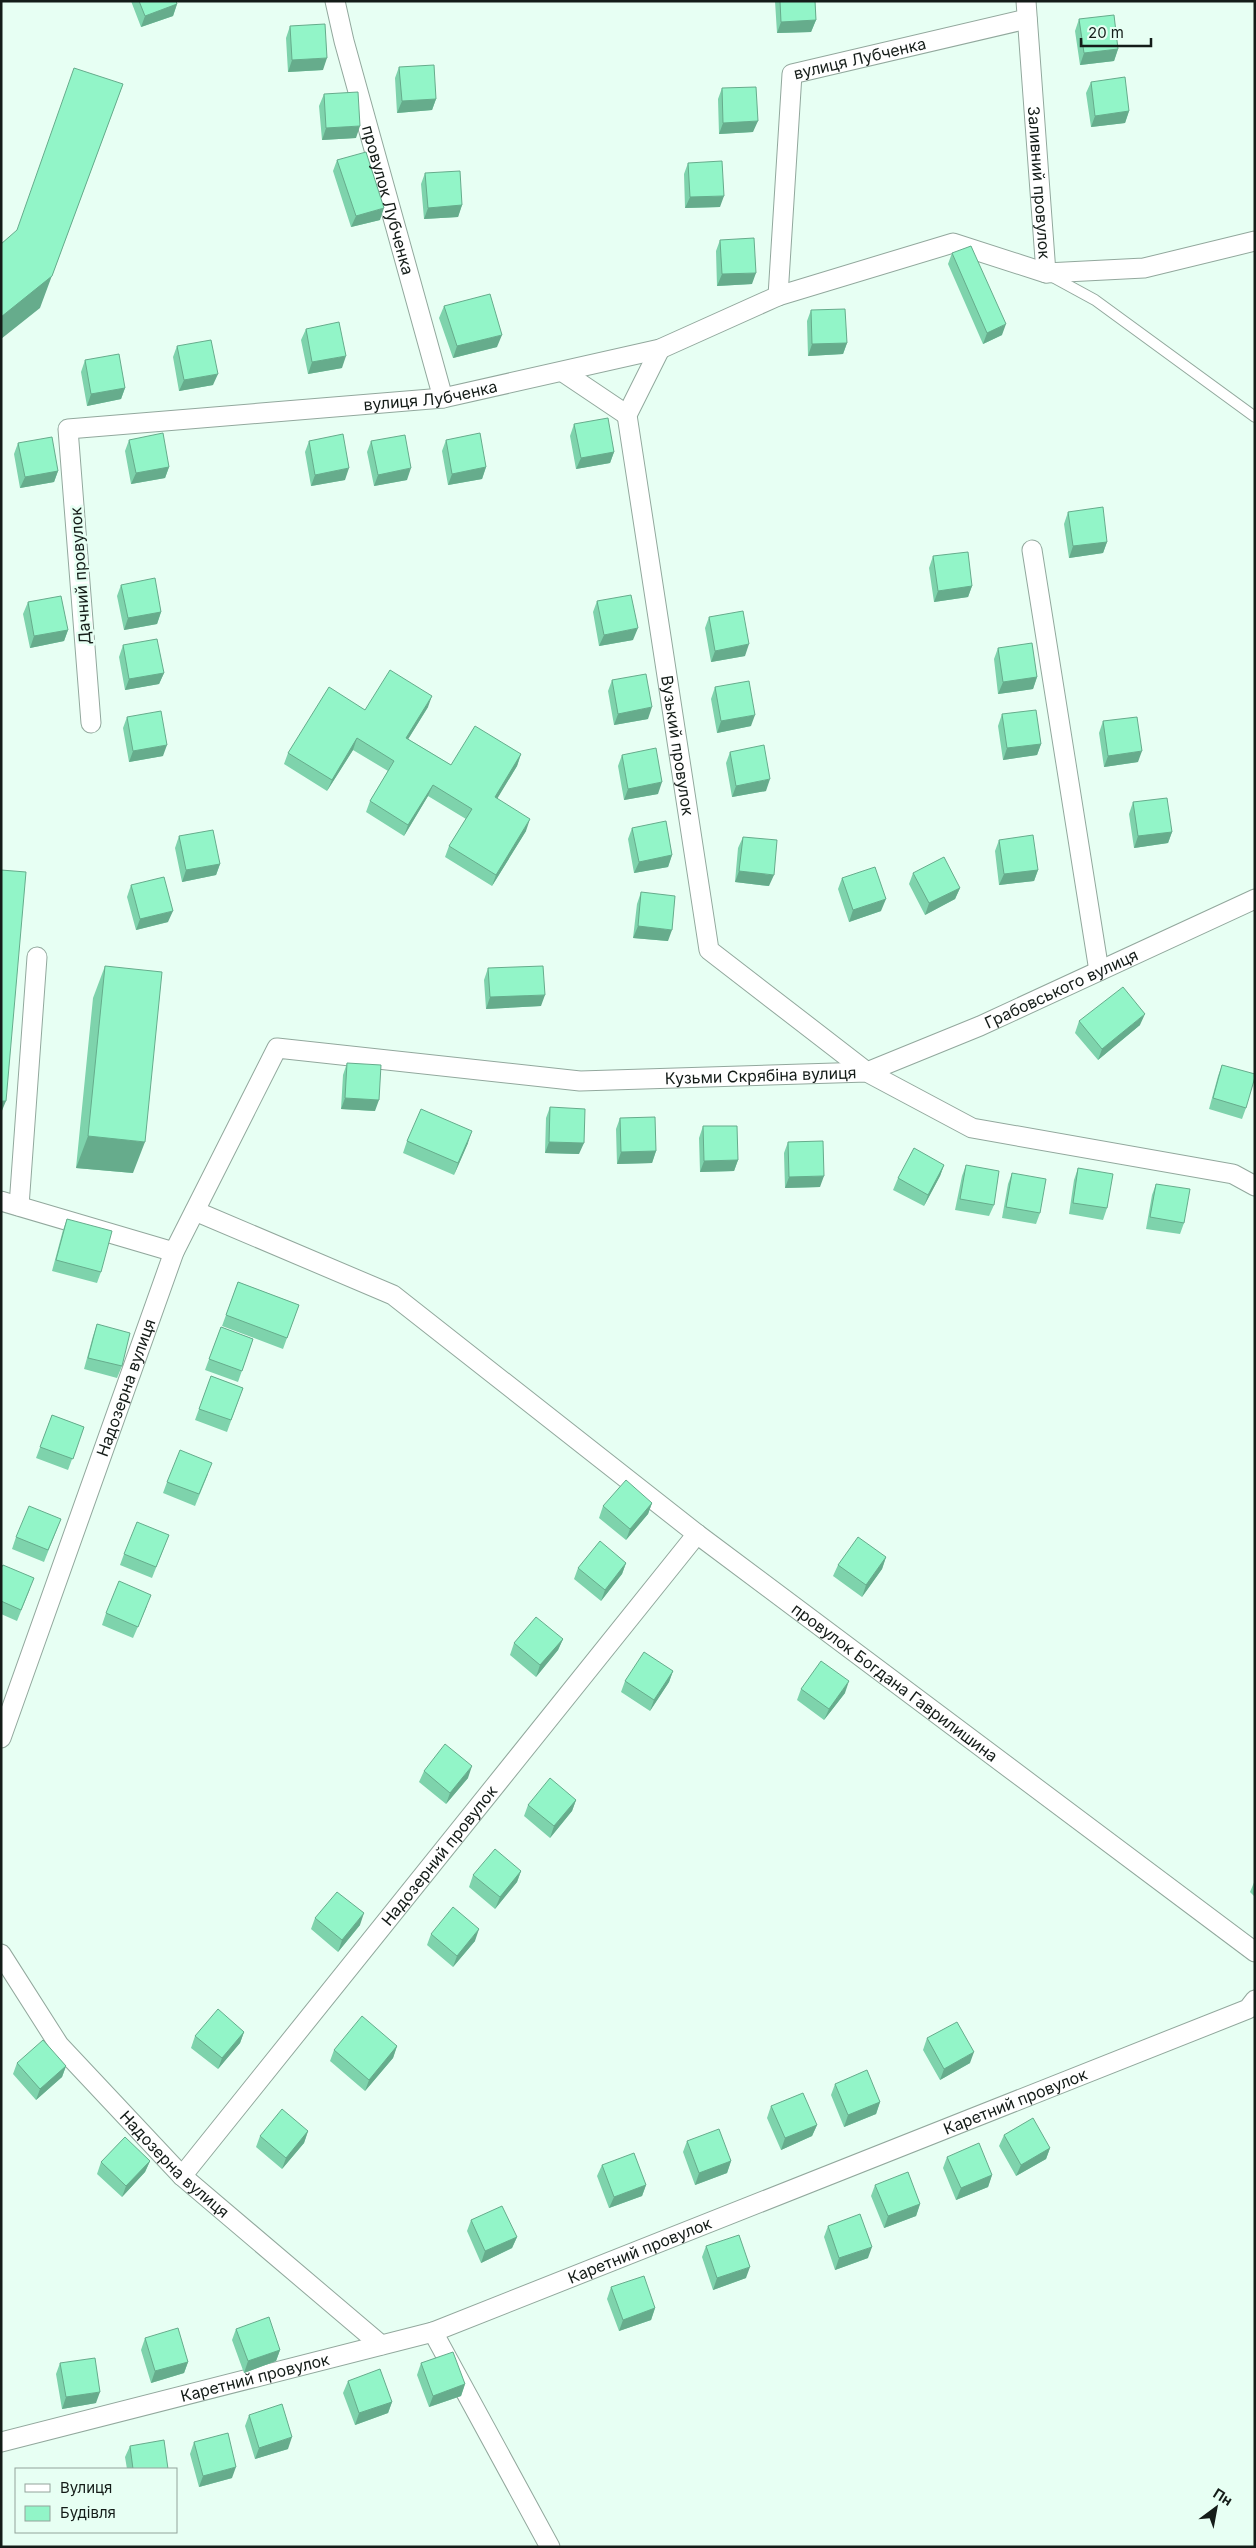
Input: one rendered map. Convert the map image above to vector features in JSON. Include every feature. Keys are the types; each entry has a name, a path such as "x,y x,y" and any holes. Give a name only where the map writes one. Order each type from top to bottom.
{"street":[{"name":"провулок Лубченка","path":"335,1 344,41 443,398"},
{"name":"вулиця Лубченка","path":"778,296 792,74 1027,10"},
{"name":"Заливний провулок","path":"1027,10 1046,273 1144,268 1255,241"},
{"name":"вулиця Лубченка","path":"68,429 443,398 660,349 778,296 953,243 1046,273"},
{"path":"563,372 627,415 660,349"},
{"name":"Вузький провулок","path":"627,415 709,950 867,1072"},
{"name":"Дачний провулок","path":"68,429 91,723"},
{"path":"1032,550 1099,971"},
{"name":"Грабовського вулиця","path":"867,1072 980,1026 1255,900"},
{"path":"37,957 10,1204 174,1252"},
{"name":"Кузьми Скрябіна вулиця","path":"277,1048 580,1080 867,1072 972,1128 1234,1174 1255,1186"},
{"name":"Надозерна вулиця","path":"1,1738 174,1252 277,1048"},
{"path":"1234,1174 1255,1178"},
{"name":"провулок Богдана Гаврилишина","path":"195,1211 393,1295 697,1534 1255,1952"},
{"name":"Надозерний провулок","path":"182,2176 697,1534"},
{"name":"Надозерна вулиця","path":"1,1954 59,2045 182,2176 381,2345"},
{"name":"Каретний провулок","path":"1,2442 433,2332 1248,2009 1255,2000"},
{"path":"433,2332 550,2547"}],"lane":[{"path":"1046,273 1095,300 1255,417"}],"building":[{"path":"139,1 176,1 177,4 145,16"},
{"path":"780,1 815,1 816,20 781,22"},
{"path":"1114,15 1118,49 1084,53 1079,19"},
{"path":"325,24 327,58 292,60 290,26"},
{"path":"434,65 436,99 402,101 399,67"},
{"path":"74,68 123,84 52,276 1,317 1,244 17,230"},
{"path":"1125,77 1129,111 1095,116 1091,82"},
{"path":"756,87 758,121 723,123 722,88"},
{"path":"358,92 360,126 326,128 324,94"},
{"path":"366,152 384,208 356,216 337,160"},
{"path":"722,161 724,196 690,197 688,163"},
{"path":"460,171 462,205 428,208 425,173"},
{"path":"754,238 756,273 722,274 720,240"},
{"path":"971,246 1006,324 987,333 952,253"},
{"path":"490,294 502,335 457,346 444,306"},
{"path":"845,309 847,343 812,344 811,310"},
{"path":"339,322 346,356 312,362 306,329"},
{"path":"211,340 218,374 184,380 177,346"},
{"path":"119,354 125,388 91,394 85,360"},
{"path":"608,418 614,452 581,458 574,424"},
{"path":"163,433 169,467 136,473 129,440"},
{"path":"480,433 486,467 452,474 446,440"},
{"path":"343,434 349,468 315,475 309,441"},
{"path":"405,435 411,468 378,475 371,441"},
{"path":"52,437 58,471 25,477 18,443"},
{"path":"1103,507 1107,542 1073,546 1068,512"},
{"path":"968,552 972,586 938,591 933,556"},
{"path":"155,578 161,612 128,618 121,585"},
{"path":"631,595 638,628 604,635 597,601"},
{"path":"61,596 68,630 34,636 28,602"},
{"path":"743,611 749,644 715,651 709,617"},
{"path":"157,639 164,673 129,679 123,645"},
{"path":"1032,643 1037,677 1003,682 998,648"},
{"path":"390,670 432,696 406,738 451,765 475,726 521,754 495,797 530,819 496,875 449,846 472,809 433,785 408,825 370,801 394,761 357,738 332,780 288,753 329,687 365,710"},
{"path":"646,674 652,707 618,714 612,680"},
{"path":"749,681 755,715 721,721 715,687"},
{"path":"1036,710 1041,744 1007,748 1002,714"},
{"path":"161,711 167,745 133,751 127,717"},
{"path":"1137,717 1142,751 1108,756 1103,721"},
{"path":"764,745 770,779 736,786 730,752"},
{"path":"656,748 662,782 628,789 622,755"},
{"path":"1167,798 1172,832 1138,836 1133,802"},
{"path":"666,821 672,855 639,862 632,828"},
{"path":"213,830 220,864 186,870 179,836"},
{"path":"1033,835 1038,870 1004,874 999,840"},
{"path":"743,837 777,840 774,875 739,871"},
{"path":"944,857 960,888 929,903 913,873"},
{"path":"875,867 886,899 853,910 842,878"},
{"path":"1,870 26,872 6,1101 1,1101"},
{"path":"164,877 173,911 140,919 131,885"},
{"path":"641,892 675,896 672,930 638,926"},
{"path":"105,966 162,972 145,1142 88,1136"},
{"path":"543,966 545,995 490,997 488,968"},
{"path":"1123,987 1145,1014 1102,1049 1079,1021"},
{"path":"347,1063 381,1065 379,1100 345,1098"},
{"path":"1222,1065 1255,1074 1246,1108 1213,1098"},
{"path":"550,1107 585,1109 584,1143 549,1142"},
{"path":"421,1109 472,1131 458,1163 407,1141"},
{"path":"655,1117 656,1151 621,1152 620,1118"},
{"path":"703,1126 737,1126 738,1160 704,1161"},
{"path":"823,1141 824,1176 789,1177 788,1142"},
{"path":"914,1148 944,1165 928,1195 898,1178"},
{"path":"966,1165 999,1171 994,1205 960,1199"},
{"path":"1078,1168 1113,1174 1107,1208 1073,1203"},
{"path":"1012,1173 1046,1179 1040,1213 1006,1207"},
{"path":"1156,1184 1190,1189 1184,1223 1150,1217"},
{"path":"67,1219 112,1231 101,1272 56,1260"},
{"path":"238,1282 299,1305 287,1338 226,1315"},
{"path":"97,1324 130,1333 122,1366 88,1358"},
{"path":"221,1327 253,1339 242,1371 209,1359"},
{"path":"211,1376 243,1388 231,1420 199,1409"},
{"path":"52,1415 84,1427 73,1459 40,1447"},
{"path":"180,1450 212,1463 199,1494 167,1482"},
{"path":"626,1480 652,1503 630,1529 603,1506"},
{"path":"29,1506 61,1519 48,1550 16,1537"},
{"path":"137,1522 169,1535 156,1567 124,1554"},
{"path":"858,1537 886,1557 866,1585 838,1565"},
{"path":"600,1541 626,1563 605,1590 578,1568"},
{"path":"3,1565 34,1578 21,1610 1,1601 1,1568"},
{"path":"119,1581 151,1595 138,1627 106,1613"},
{"path":"536,1617 563,1639 540,1665 514,1643"},
{"path":"644,1652 673,1671 654,1700 625,1681"},
{"path":"821,1661 849,1681 829,1709 801,1689"},
{"path":"445,1744 472,1766 450,1793 424,1771"},
{"path":"550,1778 576,1800 554,1826 528,1805"},
{"path":"495,1849 521,1871 500,1897 473,1875"},
{"path":"337,1892 364,1913 342,1940 315,1918"},
{"path":"453,1907 479,1929 457,1956 431,1934"},
{"path":"218,2009 244,2032 222,2058 195,2036"},
{"path":"362,2016 397,2046 369,2080 334,2050"},
{"path":"957,2022 974,2052 944,2069 927,2038"},
{"path":"43,2040 66,2066 40,2089 17,2063"},
{"path":"867,2070 880,2102 848,2115 835,2084"},
{"path":"803,2093 817,2125 785,2138 771,2106"},
{"path":"282,2109 308,2131 286,2158 260,2136"},
{"path":"1033,2118 1050,2148 1021,2165 1004,2135"},
{"path":"719,2129 731,2161 699,2173 687,2141"},
{"path":"125,2137 150,2161 126,2186 101,2162"},
{"path":"979,2143 992,2175 961,2188 947,2157"},
{"path":"634,2153 646,2185 614,2197 602,2165"},
{"path":"908,2172 920,2204 888,2216 875,2185"},
{"path":"502,2206 517,2237 485,2251 471,2220"},
{"path":"860,2214 872,2247 839,2258 828,2226"},
{"path":"739,2235 750,2267 717,2278 706,2246"},
{"path":"644,2276 655,2308 623,2320 611,2287"},
{"path":"269,2317 280,2350 248,2361 236,2329"},
{"path":"178,2328 188,2362 155,2371 145,2338"},
{"path":"453,2352 465,2384 433,2396 421,2363"},
{"path":"95,2358 100,2392 66,2397 60,2363"},
{"path":"380,2369 392,2402 359,2413 348,2381"},
{"path":"282,2404 292,2437 259,2448 249,2415"},
{"path":"228,2433 236,2467 203,2476 194,2442"},
{"path":"164,2440 168,2468 133,2468 130,2446"}]}
